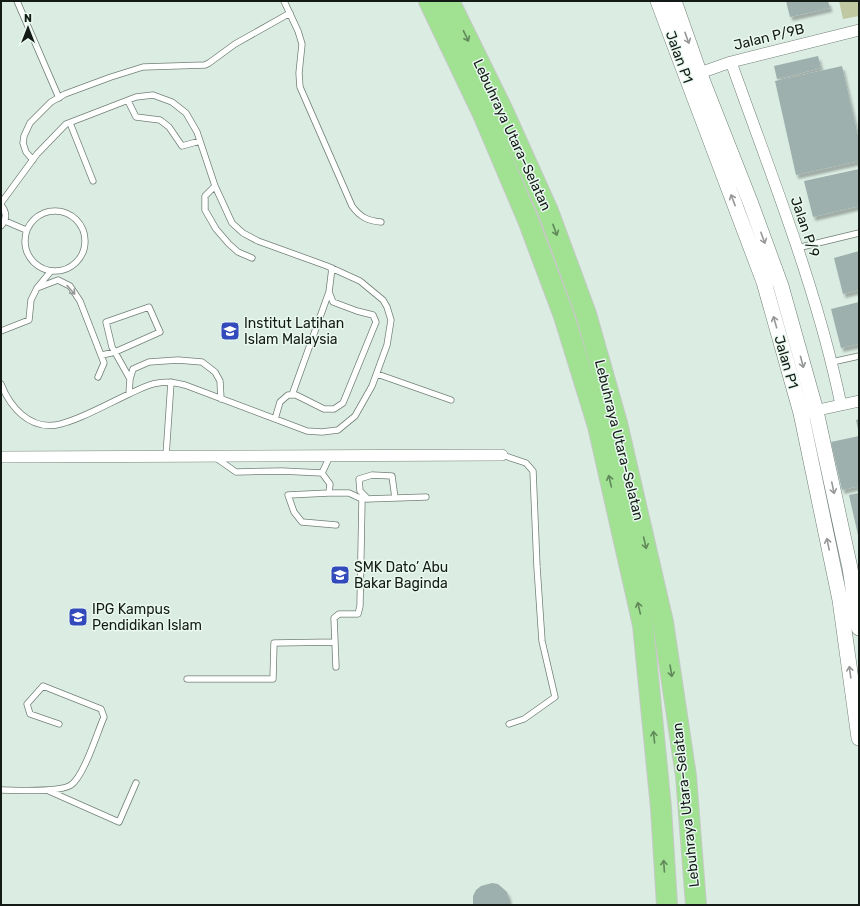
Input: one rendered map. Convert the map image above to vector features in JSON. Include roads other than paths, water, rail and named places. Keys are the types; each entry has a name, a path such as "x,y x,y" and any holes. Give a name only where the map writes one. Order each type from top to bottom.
{"highway":[{"name":"Lebuhraya Utara–Selatan","path":"429,1 483,114 528,220 564,316 598,426 643,625 661,808 667,905"},
{"name":"Lebuhraya Utara–Selatan","path":"449,1 503,111 548,211 586,314 617,423 663,622 686,776 696,905"}],"main road":[{"name":"Jalan P1","path":"658,1 751,204 781,286 816,411 854,567 859,628"},
{"name":"Jalan P1","path":"674,1 693,75 764,282 801,413 840,600 859,738"}],"street":[{"name":"Jalan P/9B","path":"693,75 731,62 859,30"},
{"name":"Jalan P/9","path":"731,62 797,248 832,362 841,405"},
{"path":"801,413 859,401"},
{"path":"1,457 502,455"}],"lane":[{"path":"17,1 58,98"},
{"path":"284,1 298,31 302,44 299,73 300,87 321,137 352,206 365,219 381,222"},
{"path":"33,160 26,152 23,143 24,136 30,123 51,102 111,77 143,67 205,65 235,44 290,13"},
{"path":"1,384 6,396 18,413 37,424 55,425 75,419 157,383 171,382 185,385 307,431 322,432 338,430 355,416 372,386 387,345 391,320 387,307 383,300 360,281 332,268 258,241 243,233 232,223 215,186 197,132 186,113 172,102 153,95 136,97 66,124 33,160 1,204 6,213 3,223 26,230"},
{"path":"128,101 136,117 160,120 169,127 182,146 200,141"},
{"path":"70,122 93,181"},
{"path":"215,186 205,196 205,210 216,229 229,244 238,252 252,258"},
{"path":"58,210 68,213 77,220 83,228 86,239 84,250 80,259 72,266 62,271 51,272 32,262 26,253 24,243 26,230 37,216 47,211 58,210"},
{"path":"797,248 859,233"},
{"path":"292,395 329,292 332,268"},
{"path":"1,331 29,320 31,300 37,288 51,272"},
{"path":"37,288 58,280 70,286 80,301 102,355 104,363 98,377"},
{"path":"275,419 280,402 288,395 296,395 324,408 334,409 343,403 376,322 373,314 357,311 333,302 329,292"},
{"path":"102,355 115,352 160,332 149,307 106,322 112,347 115,352 130,379"},
{"path":"832,362 859,356"},
{"path":"129,394 130,379 133,368 149,362 178,360 202,362 215,372 220,381 221,399"},
{"path":"377,374 451,400"},
{"path":"166,456 171,382"},
{"path":"502,455 526,463 533,471 542,640 556,697 524,719 509,724"},
{"path":"213,456 236,472 282,471 322,473"},
{"path":"322,473 330,456"},
{"path":"322,473 330,484 329,493"},
{"path":"336,667 334,618 339,614 358,614 360,606 365,499 360,491 359,479 372,475 392,476 394,498"},
{"path":"336,525 302,522 294,512 288,494 349,493 365,499 426,497"},
{"path":"187,679 273,679 274,643 335,642"},
{"path":"1,790 48,790 70,786 80,776 104,717 100,709 43,686 27,704 30,714 59,724"},
{"path":"48,790 119,822 136,783"}],"place":[{"name":"Institut Latihan Islam Malaysia","path":"230,331"},
{"name":"SMK Dato’ Abu Bakar Baginda","path":"340,575"},
{"name":"IPG Kampus Pendidikan Islam","path":"78,617"}]}
